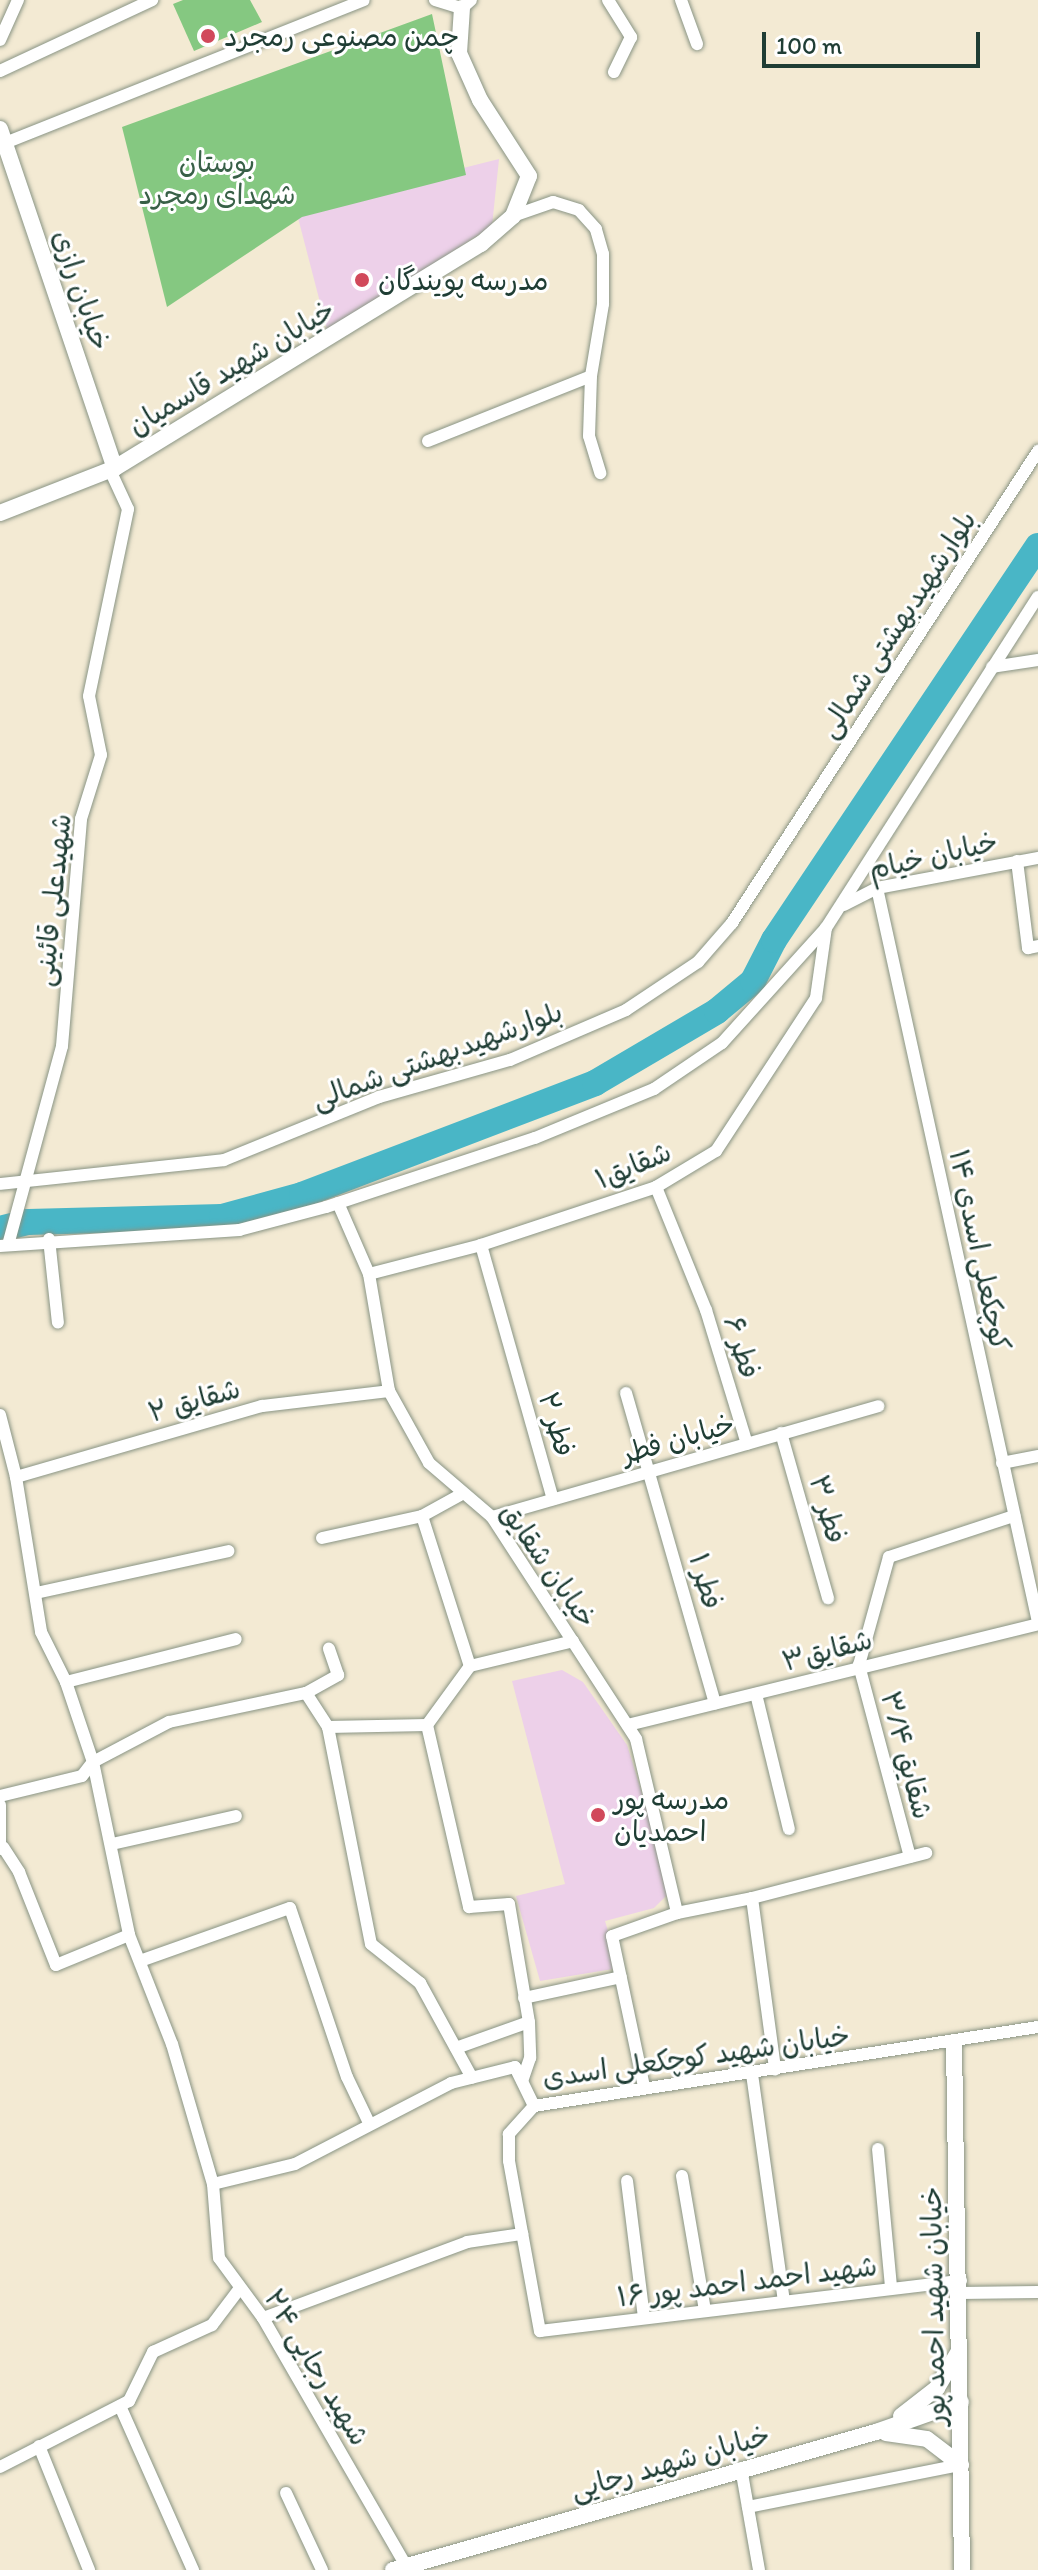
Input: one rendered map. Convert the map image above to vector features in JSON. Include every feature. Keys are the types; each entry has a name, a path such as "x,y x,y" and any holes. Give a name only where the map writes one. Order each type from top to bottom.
{"street":[{"path":"0,40 18,0"},
{"path":"0,71 152,0"},
{"path":"2,136 364,0"},
{"path":"435,0 466,4"},
{"path":"608,0 631,37 614,72"},
{"path":"681,0 697,44"},
{"name":"خیابان شهید قاسمیان","path":"0,513 112,469 481,244 513,216 529,176 480,100 459,53 466,4"},
{"name":"خیابان رازی","path":"2,136 112,469"},
{"path":"513,216 553,202 579,210 596,229 603,254 603,304 591,376 589,436 600,473"},
{"path":"428,441 591,376"},
{"name":"بلوارشهیدبهشتی شمالی","path":"0,1184 224,1160 379,1097 510,1060 626,1010 698,962 732,923 1038,451"},
{"name":"شهیدعلی قائینی","path":"4,1245 28,1181 62,1046 81,819 101,755 89,696 128,509 112,469"},
{"path":"4,1245 49,1239 239,1230 338,1203 535,1138 654,1089 722,1043 826,928 1038,597"},
{"path":"992,667 1038,660"},
{"name":"خیابان خیام","path":"841,906 877,888 1038,858"},
{"path":"1017,861 1033,947"},
{"name":"کوچکعلی اسدی ۱۴","path":"877,888 1038,1623"},
{"name":"شقایق۱","path":"369,1274 481,1245 656,1187 716,1151 816,998 826,928"},
{"name":"فطر ۶","path":"656,1187 706,1310 747,1444"},
{"name":"خیابان شقایق","path":"338,1203 369,1274 389,1391 429,1463 460,1495 492,1517 636,1739 677,1913"},
{"path":"49,1239 58,1323"},
{"name":"فطر ۲","path":"481,1245 553,1499"},
{"name":"شقایق ۲","path":"16,1477 262,1406 389,1391"},
{"name":"فطر ۱","path":"626,1393 715,1704"},
{"name":"خیابان فطر","path":"492,1517 878,1406"},
{"name":"شهید رجایی ۲۴","path":"0,1415 16,1477 41,1632 66,1682 93,1762 129,1935 172,2044 213,2184 219,2258 263,2318 400,2568"},
{"name":"فطر ۳","path":"781,1433 828,1598"},
{"path":"1002,1463 1038,1456"},
{"path":"322,1538 422,1516 460,1495"},
{"path":"422,1516 470,1666"},
{"path":"859,1665 889,1557 1014,1516"},
{"path":"36,1593 228,1551"},
{"name":"شقایق۳","path":"628,1725 859,1665 1038,1623"},
{"path":"66,1682 236,1639"},
{"path":"522,2081 530,2058 529,2022 509,1904 469,1907 427,1725 470,1666 573,1641"},
{"path":"0,1796 82,1776 93,1762 169,1722 306,1693 338,1675 329,1649"},
{"name":"شقایق ۳/۴","path":"859,1665 910,1857"},
{"path":"306,1693 328,1727 371,1944 420,1983 472,2078"},
{"path":"756,1694 789,1829"},
{"path":"328,1727 427,1725"},
{"path":"0,1805 2,1842 19,1872 56,1965 129,1935"},
{"path":"112,1844 236,1816"},
{"path":"644,2087 612,1936 677,1913 752,1898 926,1853"},
{"path":"752,1898 775,2069"},
{"path":"140,1961 290,1908 347,2077 369,2123"},
{"path":"524,1998 621,1977"},
{"path":"456,2048 529,2022"},
{"name":"خیابان شهید کوچکعلی اسدی","path":"213,2184 295,2164 369,2123 472,2078 515,2067 534,2106 1038,2027"},
{"name":"خیابان شهید احمد پور","path":"954,2042 962,2570"},
{"path":"752,2074 784,2301"},
{"path":"263,2318 467,2242 522,2234 509,2134 534,2106"},
{"path":"878,2149 891,2287"},
{"path":"682,2176 705,2310"},
{"path":"627,2181 644,2318"},
{"name":"شهید احمد احمد پور ۱۶","path":"522,2234 540,2331 891,2287 1038,2292"},
{"path":"0,2467 129,2401 153,2352 212,2325 240,2288"},
{"path":"876,2432 926,2400 960,2348"},
{"name":"خیابان شهید رجایی","path":"400,2568 741,2468 876,2432 961,2402"},
{"path":"120,2406 193,2570"},
{"path":"876,2432 927,2439 961,2465"},
{"path":"39,2446 89,2570"},
{"path":"748,2507 961,2465"},
{"path":"741,2468 759,2570"},
{"path":"286,2493 322,2570"}],"shaded area":[{"name":"مدرسه پویندگان","path":"499,159 492,226 328,333 296,210"},
{"name":"مدرسه پور احمدیان","path":"562,1670 583,1682 627,1745 672,1890 654,1908 605,1921 619,1968 540,1981 516,1896 565,1884 512,1681"}],"green space":[{"name":"چمن مصنوعی رمجرد","path":"183,0 250,0 262,22 194,51 173,4"},
{"name":"بوستان شهدای رمجرد","path":"432,14 466,175 302,217 167,307 122,127"}],"waterway":[{"path":"0,1229 28,1222 222,1217 302,1195 595,1083 717,1011 753,981 774,940 1038,546"}],"place":[{"name":"چمن مصنوعی رمجرد","path":"208,36"},
{"name":"مدرسه پویندگان","path":"362,280"},
{"name":"مدرسه پور احمدیان","path":"598,1815"}]}
